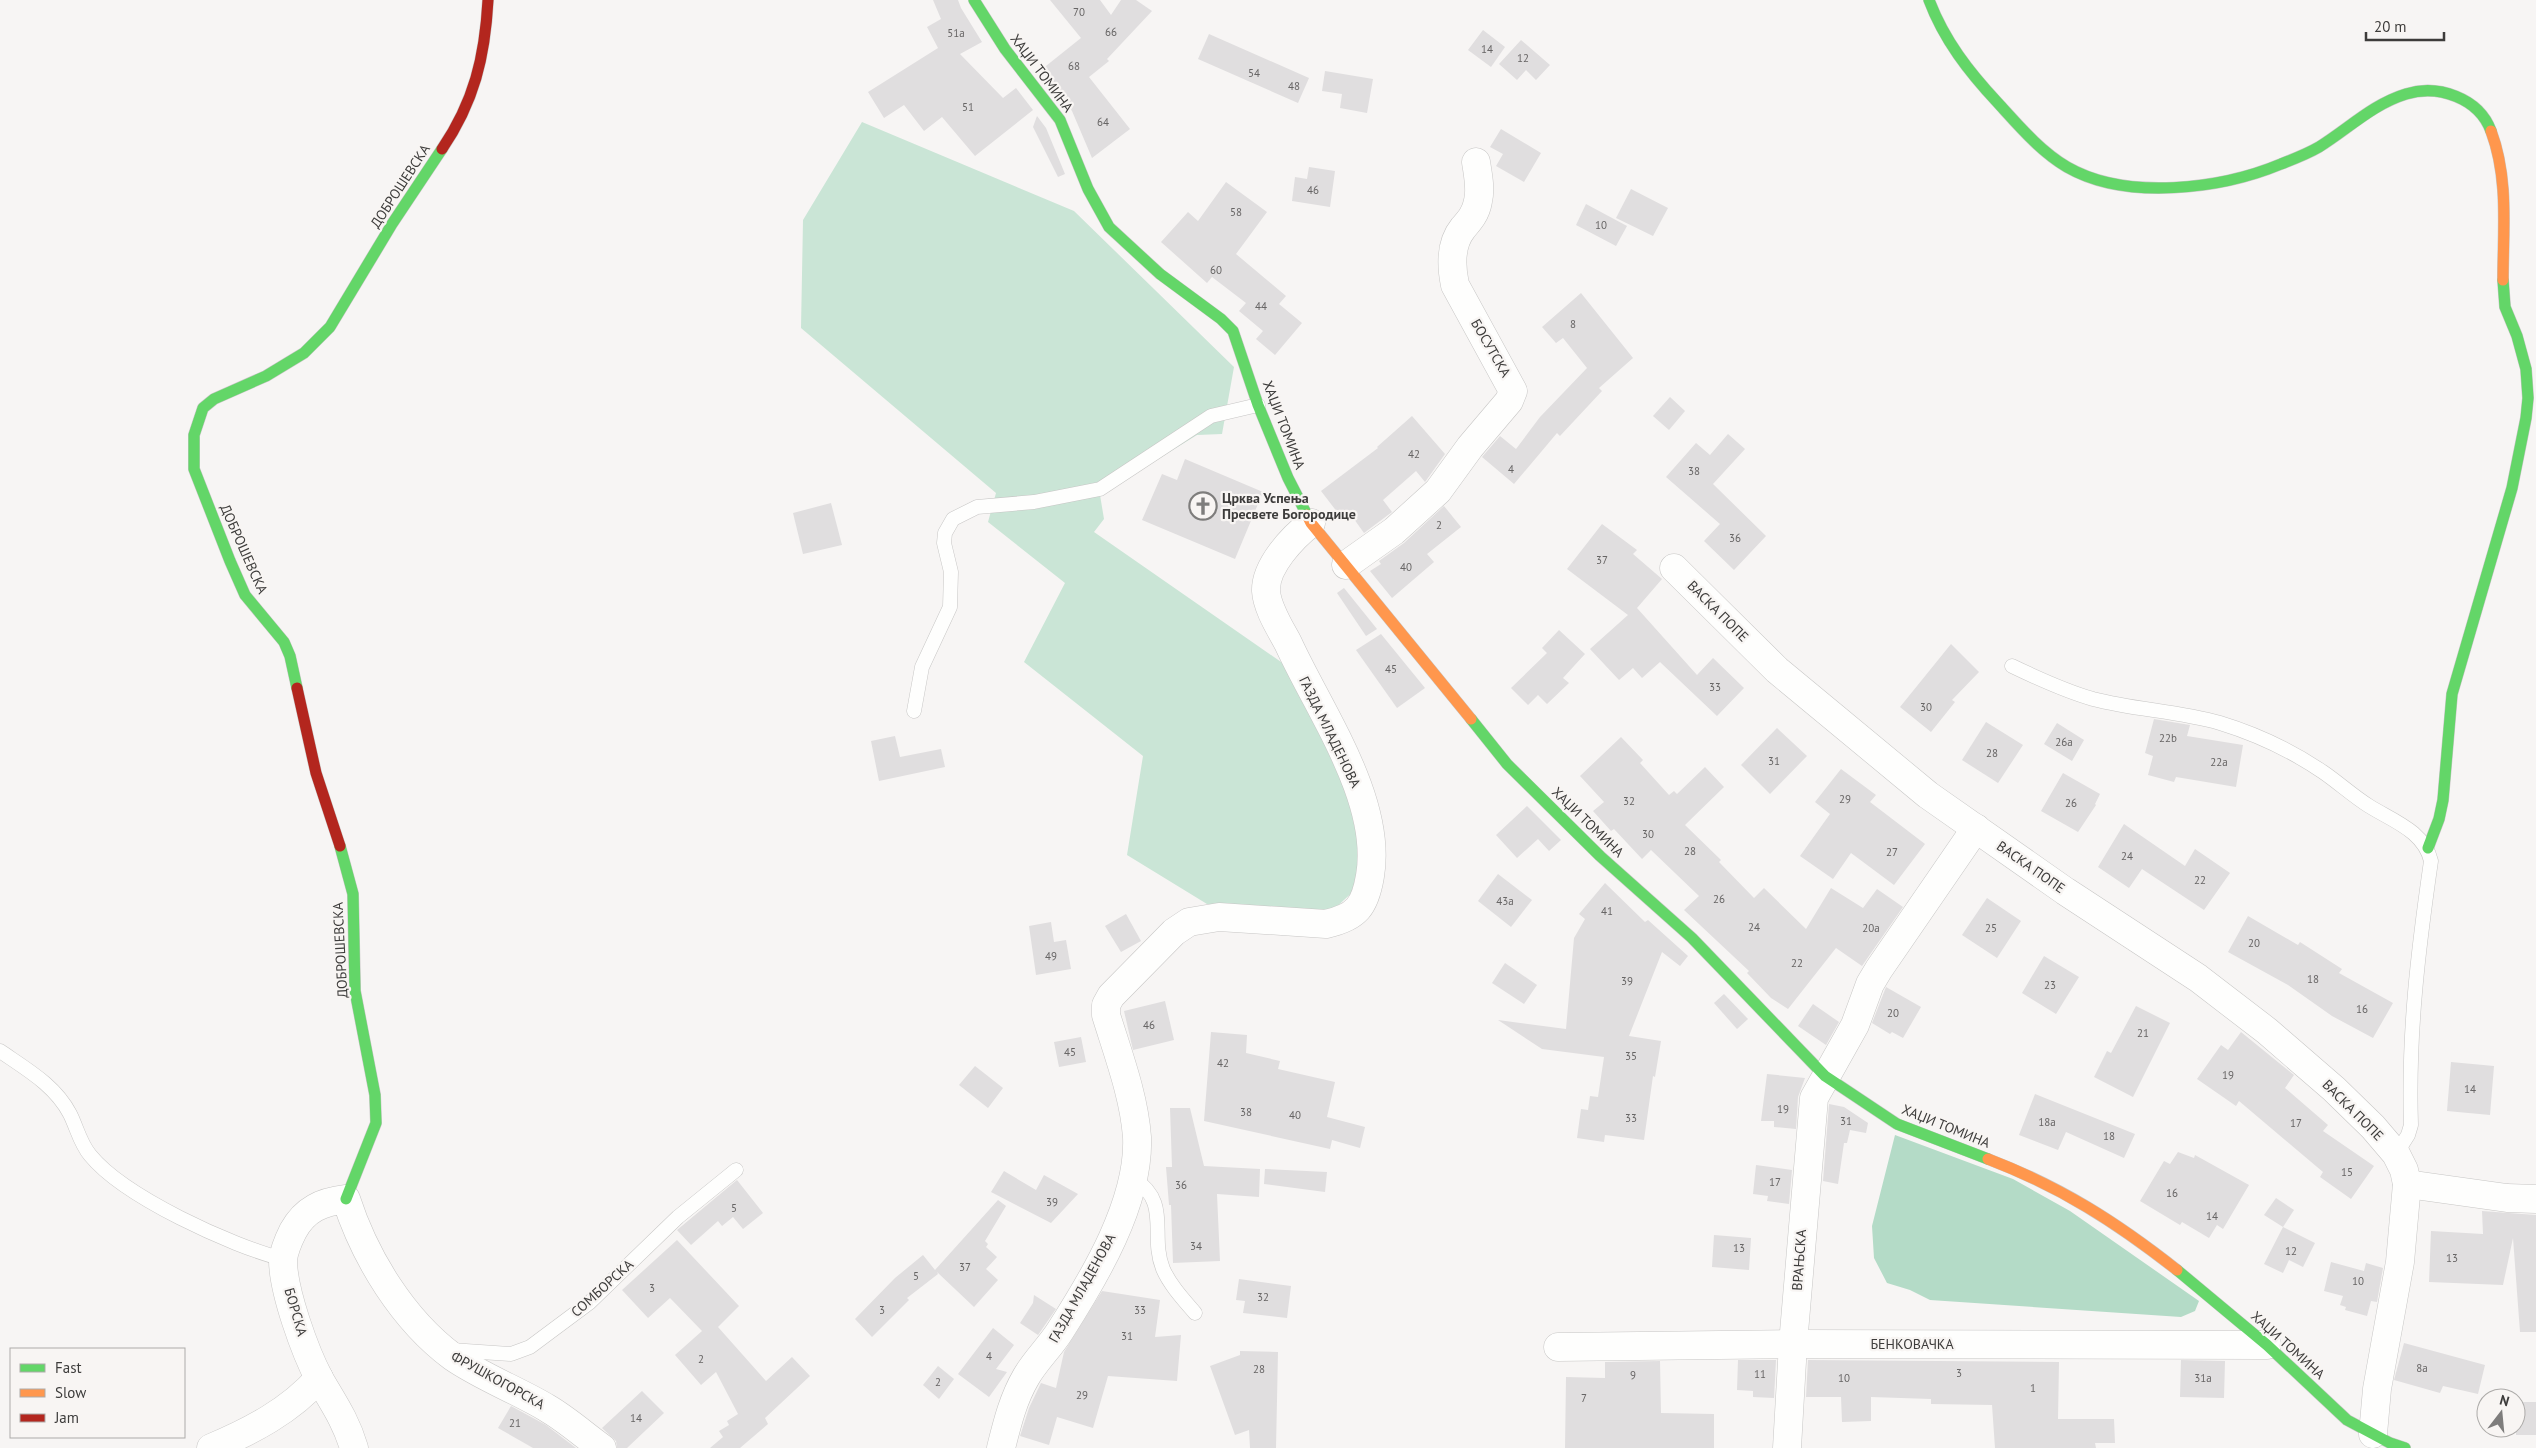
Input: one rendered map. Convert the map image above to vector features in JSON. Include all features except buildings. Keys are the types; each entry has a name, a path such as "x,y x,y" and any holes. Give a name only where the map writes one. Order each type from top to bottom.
{"street":[{"name":"ДОБРОШЕВСКА","path":"346,1199 368,1147 377,1114 355,991 355,923 348,871 316,774 290,656 284,642 245,595 230,561 194,469 194,435 203,408 214,399 266,376 304,353 330,327 392,224 452,134 470,97 480,68 486,37 488,0"},
{"name":"ХАЏИ ТОМИНА","path":"974,0 1005,49 1060,120 1088,189 1109,227 1160,274 1233,330 1258,405 1288,478 1311,523 1507,764 1600,856 1692,938 1825,1076 1898,1124 2017,1170 2077,1199 2134,1236 2188,1278 2267,1345 2347,1420 2390,1443 2406,1448"},
{"path":"1929,0 1935,18 1951,48 2014,121 2052,157 2080,174 2100,182 2122,186 2157,187 2222,181 2251,174 2306,154 2398,96 2419,90 2442,91 2463,100 2474,108 2491,130 2502,162 2502,275 2506,310 2523,358 2528,396 2526,417 2505,515 2452,693 2447,725 2440,814 2428,848"},
{"name":"БОСУТСКА","path":"1346,565 1394,531 1438,491 1470,447 1509,401 1513,391 1455,284 1452,270 1455,242 1462,229 1474,214 1478,202 1476,162"},
{"name":"ГАЗДА МЛАДЕНОВА","path":"1001,1448 1010,1410 1026,1376 1050,1347 1076,1306 1113,1235 1137,1163 1137,1135 1126,1079 1106,1016 1106,1004 1111,996 1174,932 1189,922 1219,916 1326,924 1344,920 1359,910 1365,900 1372,865 1372,838 1365,807 1353,771 1308,686 1272,610 1266,592 1267,581 1280,555 1292,538 1311,523"},
{"name":"ВАСКА ПОПЕ","path":"1674,568 1777,670 1928,795 2065,891 2198,978 2267,1032 2334,1089 2373,1127 2396,1154 2404,1170 2407,1184 2400,1262 2377,1389 2373,1434"},
{"name":"ВРАЊСКА","path":"1787,1448 1810,1118 1814,1098 1855,1025 1878,968 1976,828"},
{"path":"2407,1184 2507,1198 2536,1199"},
{"path":"283,1259 289,1240 300,1219 327,1201 346,1199"},
{"name":"ФРУШКОГОРСКА","path":"346,1199 352,1219 370,1256 400,1302 431,1339 455,1358 548,1408 602,1448"},
{"name":"БОРСКА","path":"283,1259 294,1314 319,1378 347,1424 354,1448"},
{"name":"БЕНКОВАЧКА","path":"1558,1347 1793,1344 2267,1345"},
{"path":"211,1448 264,1422 306,1392 319,1378"}],"lane":[{"path":"914,711 922,667 950,607 951,572 944,543 945,532 953,519 977,507 1034,502 1100,488 1211,416 1258,405"},
{"path":"2012,666 2062,689 2094,699 2190,716 2252,735 2300,758 2397,824 2412,829 2428,848"},
{"name":"ВАСКА ПОПЕ","path":"2396,1154 2412,1125 2410,1047 2415,978 2431,861 2428,848"},
{"path":"0,1051 50,1088 70,1114 90,1155 114,1177 181,1218 265,1254 283,1259"},
{"name":"СОМБОРСКА","path":"445,1350 511,1354 530,1347 589,1302 678,1217 736,1170"},
{"path":"1133,1178 1148,1188 1156,1205 1162,1267 1168,1278 1195,1313"}],"green space":[{"path":"862,122 1074,211 1234,367 1222,434 1197,435 1100,495 1104,519 1094,532 1284,664 1350,788 1358,842 1357,888 1332,911 1207,904 1127,855 1143,756 1024,662 1065,583 988,522 996,493 801,328 803,220"},
{"path":"1895,1135 2013,1179 2070,1211 2199,1301 2195,1311 2181,1317 1930,1300 1910,1290 1887,1283 1874,1258 1872,1226"}],"traffic: fast":[{"path":"974,0 1005,49 1060,120 1088,189 1109,227 1160,274 1221,319 1233,331 1258,405 1288,478 1307,515"},
{"path":"1929,0 1942,29 1958,55 1987,91 2030,138 2057,161 2091,178 2145,188 2174,188 2231,180 2257,173 2310,152 2383,104 2394,98 2418,91 2444,93 2456,96 2467,102 2477,110 2491,131"},
{"path":"297,688 290,656 284,642 245,595 230,561 194,469 194,435 203,408 214,399 266,376 304,353 330,327 392,224 442,149"},
{"path":"2428,848 2439,819 2443,800 2452,694 2512,488 2526,418 2528,398 2526,369 2517,336 2505,307 2503,280"},
{"path":"1471,719 1507,764 1600,856 1692,938 1825,1076 1897,1124 1988,1159"},
{"path":"340,846 353,894 355,991 375,1095 376,1123 346,1199"},
{"path":"2177,1270 2267,1345 2347,1420 2390,1443 2405,1448"}],"traffic: slow":[{"path":"2491,131 2497,149 2503,186 2503,280"},
{"path":"1307,515 1311,523 1471,719"},
{"path":"1988,1159 2040,1181 2087,1207 2132,1236 2177,1270"}],"traffic: jam":[{"path":"442,149 462,114 476,78 484,41 488,0"},
{"path":"297,688 316,773 340,846"}],"place":[{"name":"Црква Успења Пресвете Богородице","path":"1203,506"}]}
